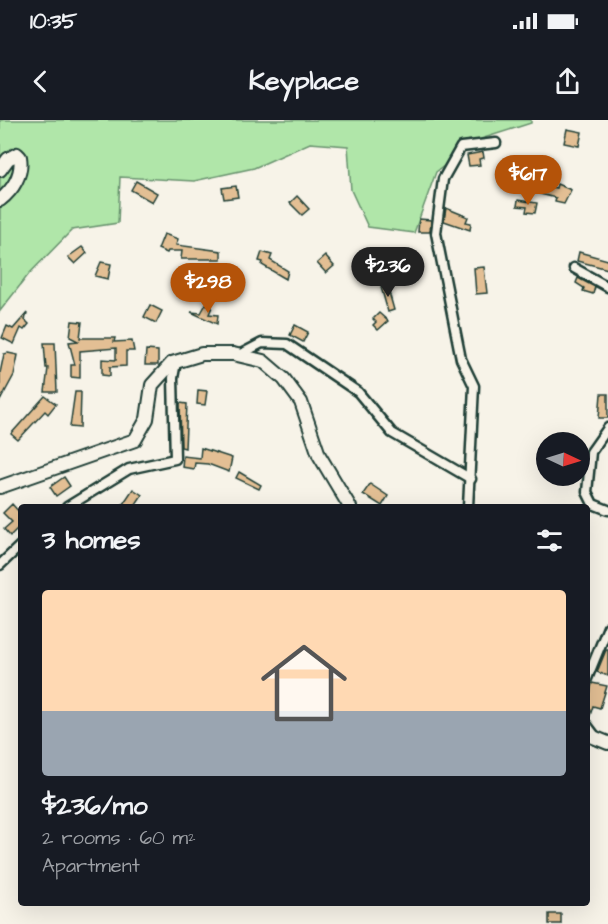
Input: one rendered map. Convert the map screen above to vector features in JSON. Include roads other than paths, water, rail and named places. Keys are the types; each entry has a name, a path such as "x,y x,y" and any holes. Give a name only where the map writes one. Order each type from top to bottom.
{"main road":[{"path":"0,170 12,156 16,154 20,157 20,169 15,184 0,200"},
{"path":"0,487 135,440 147,418 152,385 176,362 202,354 239,355 263,361 284,379 301,402 319,455 348,504"},
{"path":"591,735 608,743"}],"street":[{"path":"468,504 474,386 461,359 436,233 443,179 461,147 496,143"},
{"path":"574,268 608,287"},
{"path":"239,355 262,343 287,344 358,392 392,433 471,479"},
{"path":"72,504 129,469 175,459 174,378 176,362"},
{"path":"608,428 591,452 586,492 593,504 608,510"},
{"path":"0,565 18,549"},
{"path":"590,671 608,627"}]}
